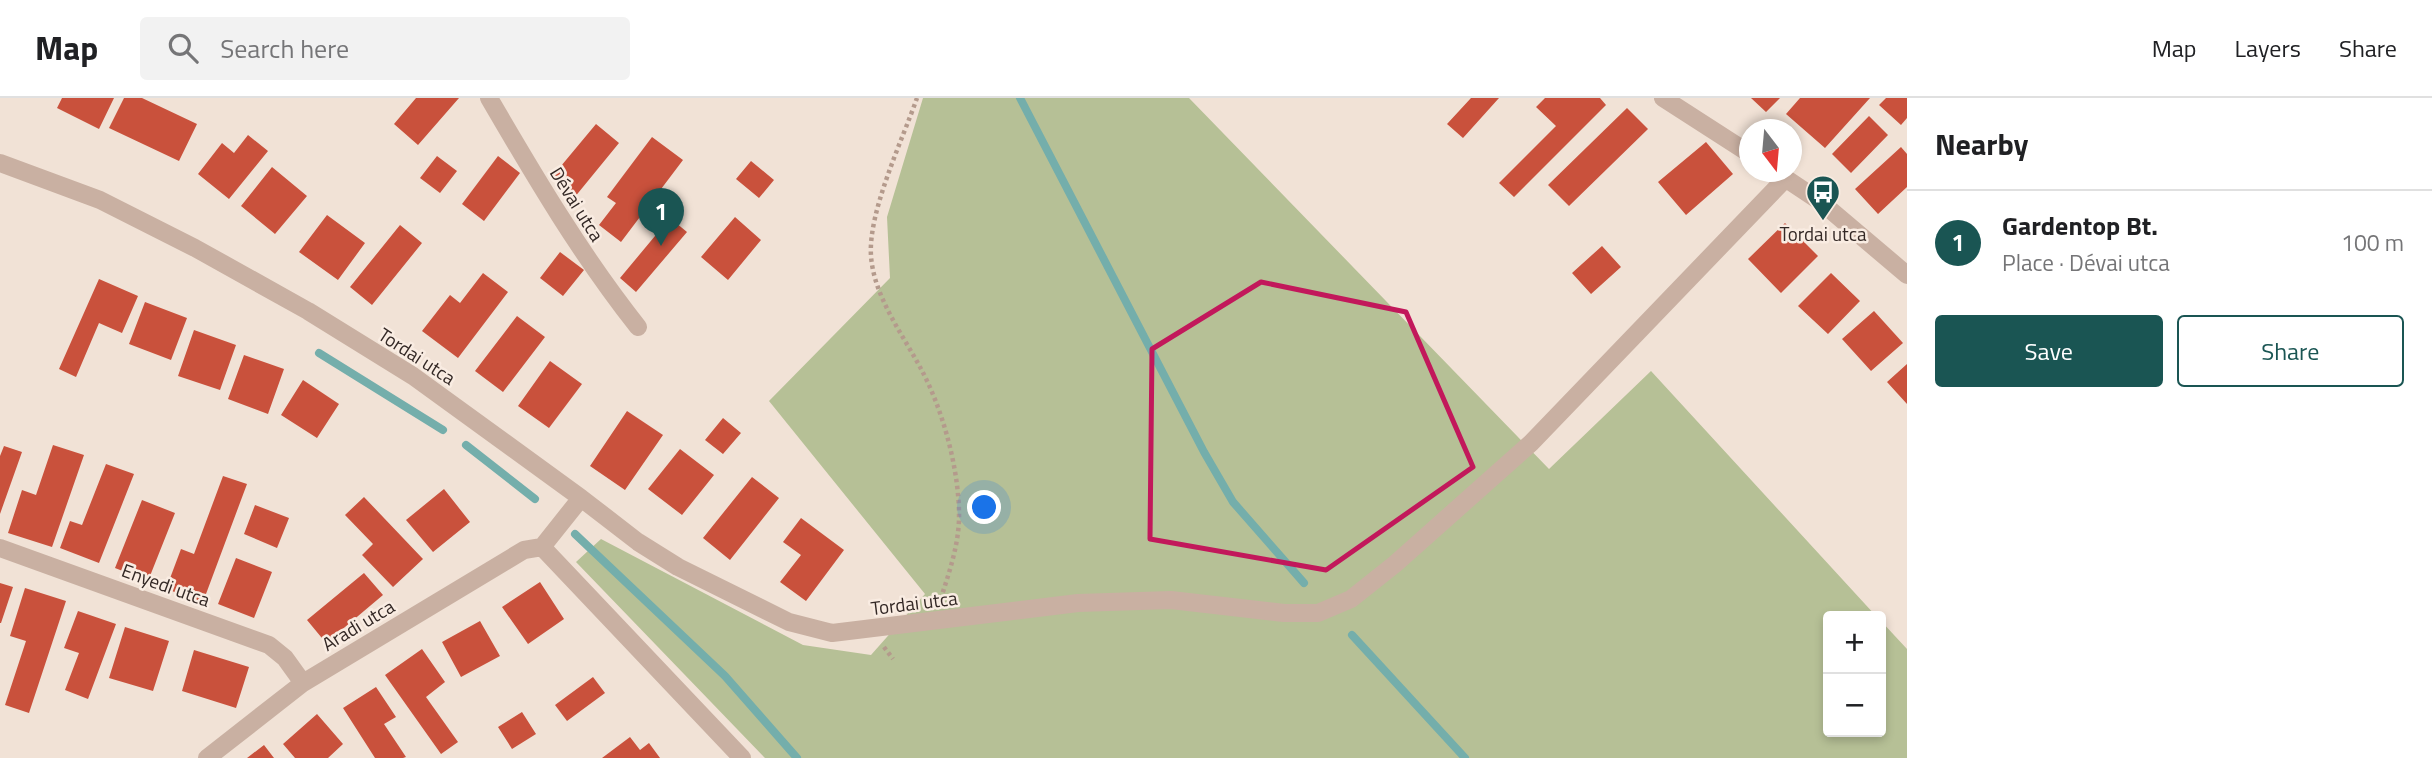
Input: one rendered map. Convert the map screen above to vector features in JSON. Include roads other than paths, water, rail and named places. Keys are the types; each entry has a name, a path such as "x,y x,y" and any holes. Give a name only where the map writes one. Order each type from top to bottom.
{"street":[{"name":"Dévai utca","path":"489,98 544,192 595,270 638,327"},
{"path":"1663,98 1739,147"},
{"name":"Tordai utca","path":"0,163 100,200 195,248 307,311 413,376 638,542 678,567 789,622 832,634 1078,603 1171,600 1284,613 1318,613 1351,599 1395,564 1531,443 1774,182"},
{"path":"1791,182 1821,202 1907,275"},
{"path":"581,498 542,547 742,758"},
{"name":"Aradi utca","path":"207,758 303,683 524,550 542,547"},
{"name":"Enyedi utca","path":"0,548 269,645 285,658 303,683"}],"waterway":[{"path":"1020,98 1204,452 1233,502 1304,583"},
{"path":"319,353 443,430"},
{"path":"466,445 535,499"},
{"path":"575,534 725,676 797,758"},
{"path":"1352,635 1465,758"}],"place":[{"name":"Tordai utca","path":"1823,222"},
{"name":"Gardentop Bt.","path":"661,246"}]}
